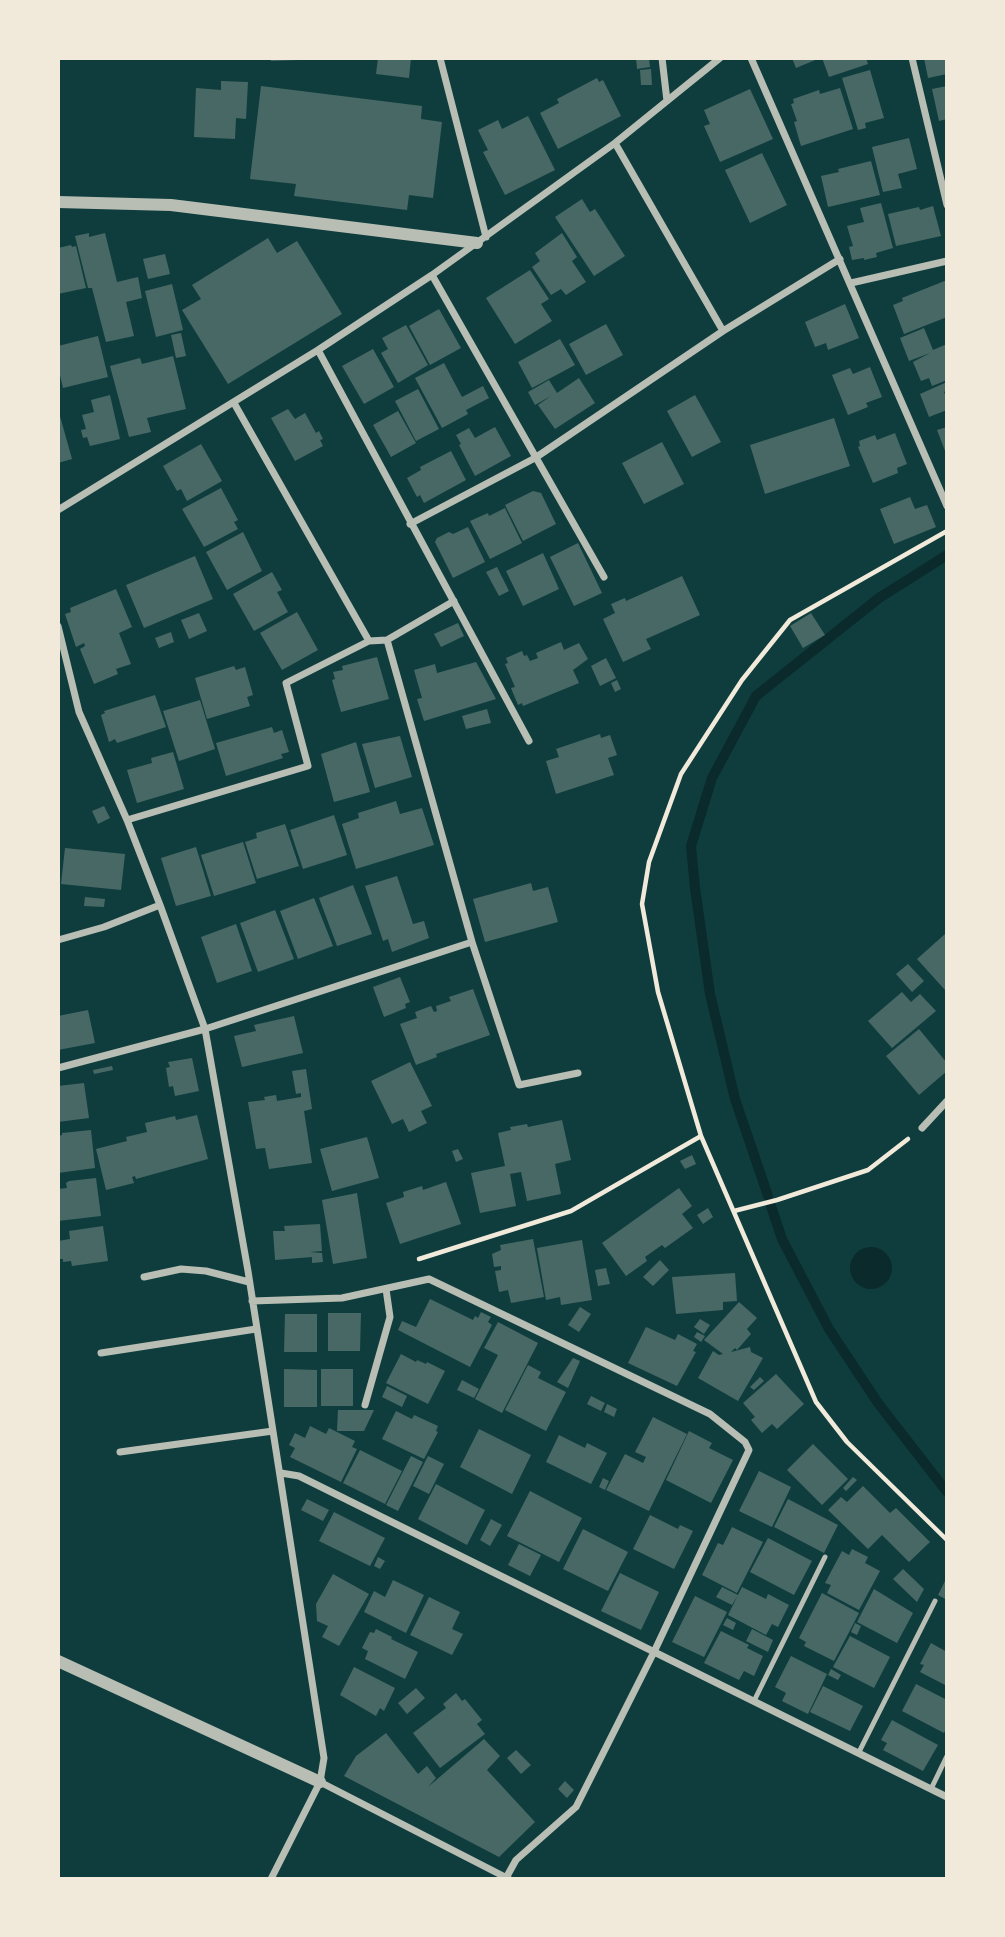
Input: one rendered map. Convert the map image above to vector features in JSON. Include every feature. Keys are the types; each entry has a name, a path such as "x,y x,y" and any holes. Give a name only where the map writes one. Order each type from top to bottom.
{"street":[{"path":"440,58 481,240"},
{"path":"662,58 667,101"},
{"path":"58,510 318,351 432,275 615,143 720,58"},
{"path":"751,58 947,506"},
{"path":"912,58 947,205"},
{"path":"615,143 723,331"},
{"path":"58,202 171,205 481,240"},
{"path":"410,524 535,458 723,331 841,259"},
{"path":"851,284 947,261"},
{"path":"432,275 604,577"},
{"path":"318,351 529,741"},
{"path":"234,402 369,641"},
{"path":"127,820 308,766 286,683 369,641 387,640 454,601"},
{"path":"58,626 79,712 127,820 205,1029 253,1301 324,1758 320,1782 271,1879"},
{"path":"387,640 472,942 519,1085 578,1073"},
{"path":"58,940 104,927 160,905"},
{"path":"58,1068 205,1029 472,942"},
{"path":"922,1128 947,1101"},
{"path":"144,1277 181,1269 206,1271 248,1282"},
{"path":"58,1661 320,1782 508,1879 516,1860 576,1807 745,1461 749,1450 745,1442 710,1414 429,1279 342,1298 253,1301"},
{"path":"365,1405 390,1317 386,1289"},
{"path":"101,1353 256,1329"},
{"path":"120,1452 273,1430"},
{"path":"281,1473 299,1476 947,1797"}],"lane":[{"path":"754,1701 825,1557"},
{"path":"859,1752 935,1601"},
{"path":"931,1789 947,1756"}],"path":[{"path":"947,531 790,620 742,680 681,774 649,862 642,904 658,992 701,1136 816,1402 847,1442 947,1540"},
{"path":"734,1211 868,1170 922,1128"},
{"path":"403,1283 402,1264 571,1211 701,1136"}],"water":[{"path":"871,1247 886,1253 892,1268 886,1283 871,1289 856,1283 850,1268 856,1253"}],"building":[{"path":"270,58 298,58 298,60 271,61"},
{"path":"378,58 411,58 409,78 376,74"},
{"path":"636,58 649,58 650,67 637,69"},
{"path":"792,58 820,58 796,68"},
{"path":"822,58 866,58 868,64 829,77"},
{"path":"924,58 947,58 947,74 928,78"},
{"path":"651,69 652,85 641,85 640,70"},
{"path":"870,70 884,118 865,123 866,128 858,130 842,78"},
{"path":"597,78 599,82 603,80 621,116 558,149 540,113 559,103 557,99"},
{"path":"221,81 248,82 246,119 236,118 235,139 194,137 196,88 221,90"},
{"path":"261,86 422,106 421,119 442,122 433,198 409,195 407,210 294,196 296,184 250,179"},
{"path":"947,86 947,119 939,121 932,89"},
{"path":"840,88 853,129 801,146 794,122 797,121 791,104 794,103 793,99 819,90 820,94"},
{"path":"750,89 773,139 720,162 704,126 710,124 704,110"},
{"path":"528,116 555,170 505,195 483,152 488,150 478,130 498,120 502,129"},
{"path":"909,138 917,169 898,174 902,188 883,192 872,147"},
{"path":"762,153 787,205 750,223 725,170"},
{"path":"871,161 880,195 828,207 821,176"},
{"path":"582,199 590,212 595,209 625,256 594,276 555,217"},
{"path":"881,203 893,248 876,253 877,257 852,260 849,247 853,246 847,226 864,222 860,208"},
{"path":"933,206 941,236 896,246 888,214"},
{"path":"89,233 89,237 105,233 117,282 138,277 142,298 126,302 134,336 106,342 92,288 88,288 75,236"},
{"path":"562,233 577,257 572,261 586,282 566,295 561,289 551,295 532,267 540,261 535,253"},
{"path":"268,238 277,253 297,241 342,314 228,384 182,310 201,299 192,285"},
{"path":"76,246 86,288 58,294 58,248"},
{"path":"165,254 170,274 148,279 143,259"},
{"path":"530,270 549,299 541,304 552,321 515,344 486,298"},
{"path":"947,280 947,317 904,334 893,305 903,301 902,298"},
{"path":"172,284 183,330 156,337 145,291"},
{"path":"845,304 859,338 828,350 826,343 815,347 805,322"},
{"path":"439,309 461,348 430,365 409,326"},
{"path":"606,324 623,355 586,375 569,344"},
{"path":"406,325 428,365 398,383 381,353 388,349 382,338"},
{"path":"924,328 933,350 947,344 947,380 932,386 929,378 921,381 913,362 930,353 909,361 900,338"},
{"path":"181,333 186,356 176,358 171,335"},
{"path":"98,336 108,377 63,388 58,367 58,346"},
{"path":"560,339 575,365 532,388 518,362"},
{"path":"373,349 394,387 364,404 342,366"},
{"path":"173,356 186,409 147,418 151,432 129,437 110,366 140,358 142,364"},
{"path":"444,363 462,397 483,386 489,398 466,410 468,414 442,428 415,378"},
{"path":"870,367 882,397 866,403 868,407 848,415 832,375 850,368 853,374"},
{"path":"579,378 595,403 555,429 538,405 551,396 535,405 528,392 549,380 557,393"},
{"path":"947,382 947,390 944,392 947,410 929,417 920,394"},
{"path":"418,389 439,429 416,441 395,401"},
{"path":"110,395 120,439 90,446 87,437 83,438 81,430 86,429 82,415 94,412 91,400"},
{"path":"695,395 721,442 692,457 667,411"},
{"path":"58,409 72,459 58,463"},
{"path":"288,409 295,419 305,413 316,433 319,431 323,439 320,440 323,446 295,461 271,418"},
{"path":"398,411 416,443 391,457 373,425"},
{"path":"834,418 850,466 765,494 750,445"},
{"path":"495,427 511,456 475,476 456,435 469,428 475,438"},
{"path":"947,427 947,456 937,430"},
{"path":"895,433 907,464 897,468 898,473 873,483 858,447 859,441 875,435 877,440"},
{"path":"662,442 684,484 644,504 622,463"},
{"path":"201,444 222,481 187,501 181,489 177,491 163,466"},
{"path":"451,451 466,480 424,503 420,495 417,497 407,478 421,470 420,467"},
{"path":"221,488 238,520 234,522 238,529 204,547 182,509"},
{"path":"533,491 541,493 556,524 523,541 505,505"},
{"path":"910,497 915,509 927,505 936,527 894,544 880,509"},
{"path":"505,508 522,543 490,559 470,521"},
{"path":"468,527 485,562 453,578 435,542 449,532 453,534"},
{"path":"243,532 262,571 227,590 206,552"},
{"path":"578,543 602,593 574,606 550,557"},
{"path":"543,553 559,589 523,606 506,571"},
{"path":"195,556 213,599 144,628 126,585"},
{"path":"497,567 509,591 499,596 486,572"},
{"path":"272,572 282,590 277,592 288,612 254,631 233,594"},
{"path":"682,576 700,615 646,639 651,649 623,662 603,619 615,613 611,604 625,598 626,601"},
{"path":"116,589 132,627 119,633 131,664 116,669 118,674 94,684 80,649 85,646 84,643 76,647 65,614 71,612 70,608"},
{"path":"297,612 318,650 282,670 260,633"},
{"path":"199,613 207,631 189,639 181,620"},
{"path":"811,613 825,635 803,648 790,626"},
{"path":"458,623 464,636 441,647 434,634"},
{"path":"171,632 174,642 159,648 155,638"},
{"path":"561,642 564,650 579,643 588,659 573,670 579,683 523,706 522,703 518,705 511,688 515,687 505,664 508,663 506,658 522,651 530,661 538,658 536,653"},
{"path":"377,657 389,699 341,712 332,680 335,679 333,672 343,670 342,666"},
{"path":"606,658 616,678 600,686 591,666"},
{"path":"476,662 496,699 424,721 417,699 422,698 414,670 435,664 437,673"},
{"path":"234,666 236,670 245,667 253,695 247,697 250,706 207,719 195,678"},
{"path":"617,680 621,689 615,692 611,683"},
{"path":"155,695 166,727 117,743 115,739 109,742 101,715 104,711"},
{"path":"200,700 215,749 179,761 163,711"},
{"path":"487,709 491,723 466,729 462,716"},
{"path":"272,727 274,733 282,730 289,752 281,754 283,758 226,776 216,743"},
{"path":"600,734 601,738 610,735 617,755 608,758 614,775 556,794 546,761 559,757 556,749"},
{"path":"400,736 412,777 375,788 362,744"},
{"path":"356,742 370,792 334,802 321,754"},
{"path":"173,752 184,789 137,803 127,770 152,763 151,758"},
{"path":"396,801 400,814 422,808 434,845 356,869 342,824 359,818 358,813"},
{"path":"104,806 110,818 98,824 92,811"},
{"path":"334,815 347,855 303,869 290,830"},
{"path":"285,824 299,866 257,879 245,842 257,838 256,833"},
{"path":"243,842 256,883 214,896 201,855"},
{"path":"196,847 211,896 176,906 161,858"},
{"path":"65,848 125,854 121,890 61,884"},
{"path":"397,876 413,924 424,921 429,938 392,952 388,939 383,941 365,886"},
{"path":"531,883 533,891 548,887 558,922 485,942 473,899"},
{"path":"353,885 372,934 337,946 319,898"},
{"path":"85,897 105,899 104,907 84,906"},
{"path":"314,898 333,946 298,959 280,911"},
{"path":"275,910 294,959 258,972 240,923"},
{"path":"236,924 252,971 217,983 201,937"},
{"path":"945,934 947,988 945,990 917,959"},
{"path":"908,964 924,981 912,992 896,974"},
{"path":"400,977 410,1002 405,1004 406,1008 384,1017 373,987"},
{"path":"473,989 490,1035 436,1054 437,1057 416,1065 400,1024 417,1018 415,1012 431,1006 434,1012 437,1011 436,1006 451,1001 449,997"},
{"path":"902,992 911,1002 920,994 936,1011 892,1048 868,1021"},
{"path":"88,1010 95,1043 58,1050 58,1016"},
{"path":"294,1016 303,1053 242,1067 234,1036 256,1031 254,1025"},
{"path":"919,1029 947,1063 947,1071 919,1095 886,1056"},
{"path":"192,1058 199,1091 175,1096 173,1086 169,1087 166,1068 170,1067 168,1062"},
{"path":"410,1062 432,1106 421,1111 427,1123 409,1132 403,1119 392,1124 371,1081"},
{"path":"112,1066 113,1070 94,1074 93,1070"},
{"path":"306,1069 312,1109 304,1111 312,1163 269,1169 265,1148 256,1149 248,1102 265,1100 264,1097 276,1095 277,1101 301,1097 301,1093 296,1094 292,1071"},
{"path":"84,1083 89,1118 58,1122 58,1086"},
{"path":"197,1115 208,1159 136,1179 135,1176 132,1177 134,1183 106,1190 96,1149 127,1141 126,1137 147,1132 145,1123 175,1116 176,1120"},
{"path":"562,1120 571,1160 555,1164 561,1194 527,1201 521,1172 510,1174 516,1206 480,1213 471,1173 505,1166 498,1133 511,1130 510,1127 527,1124 528,1127"},
{"path":"91,1130 95,1168 58,1173 58,1136 62,1133"},
{"path":"367,1137 379,1178 332,1191 320,1149"},
{"path":"458,1149 463,1159 456,1162 452,1151"},
{"path":"692,1155 696,1164 685,1169 680,1161"},
{"path":"96,1178 101,1216 58,1221 58,1189 67,1188 66,1183 69,1181"},
{"path":"446,1182 461,1224 400,1244 386,1203 404,1197 403,1192 422,1186 423,1190"},
{"path":"679,1188 692,1206 682,1214 693,1228 665,1248 662,1245 645,1257 647,1261 626,1276 602,1243"},
{"path":"357,1193 367,1258 333,1264 322,1200"},
{"path":"708,1208 713,1217 703,1224 697,1215"},
{"path":"320,1224 322,1251 310,1252 322,1253 323,1262 312,1263 312,1257 275,1260 273,1231 285,1231 284,1226"},
{"path":"103,1226 108,1261 72,1266 71,1261 63,1262 63,1259 58,1259 58,1241 70,1239 69,1231"},
{"path":"533,1239 544,1297 511,1303 508,1290 499,1292 495,1271 501,1270 501,1266 494,1267 492,1254 501,1250 500,1245"},
{"path":"582,1240 592,1300 561,1305 560,1297 546,1300 537,1248"},
{"path":"660,1260 669,1270 653,1286 643,1277"},
{"path":"606,1268 610,1284 598,1286 595,1270"},
{"path":"735,1273 737,1301 723,1302 723,1310 676,1314 672,1277"},
{"path":"430,1299 473,1320 475,1316 478,1318 481,1312 491,1317 488,1322 492,1325 470,1367 398,1330 402,1321 416,1327"},
{"path":"739,1302 757,1318 747,1329 751,1334 737,1350 735,1348 731,1352 750,1347 751,1352 763,1358 738,1401 698,1378 713,1351 719,1355 723,1354 704,1340"},
{"path":"580,1307 591,1314 579,1332 568,1325"},
{"path":"328,1313 361,1313 360,1351 328,1351"},
{"path":"285,1314 317,1314 317,1352 284,1352"},
{"path":"700,1319 710,1325 704,1334 694,1327"},
{"path":"498,1322 538,1343 502,1413 475,1399 498,1355 484,1348"},
{"path":"646,1327 675,1340 678,1334 697,1344 693,1351 696,1352 677,1386 628,1363"},
{"path":"697,1332 705,1336 701,1342 694,1337"},
{"path":"401,1354 445,1371 428,1404 386,1383"},
{"path":"573,1358 580,1361 568,1388 557,1382"},
{"path":"528,1365 541,1372 538,1378 566,1392 546,1431 505,1410"},
{"path":"284,1369 317,1370 317,1407 284,1407"},
{"path":"321,1369 353,1369 353,1406 321,1406"},
{"path":"776,1374 804,1404 777,1429 772,1424 762,1433 751,1420 755,1417 743,1403"},
{"path":"760,1377 764,1381 754,1390 750,1387"},
{"path":"462,1380 479,1389 474,1398 457,1390"},
{"path":"387,1386 407,1396 402,1407 382,1397"},
{"path":"591,1396 605,1403 601,1411 587,1404"},
{"path":"607,1404 617,1409 614,1417 604,1412"},
{"path":"338,1410 374,1410 364,1431 337,1431"},
{"path":"396,1411 412,1419 414,1415 438,1426 438,1432 424,1459 382,1439"},
{"path":"653,1417 687,1434 649,1511 606,1490 625,1454 643,1463 646,1457 635,1452"},
{"path":"310,1426 326,1434 329,1428 355,1441 352,1447 357,1449 341,1482 290,1457 295,1448 289,1445 295,1433 305,1438"},
{"path":"479,1429 531,1455 512,1494 460,1467"},
{"path":"689,1431 712,1443 709,1448 733,1460 711,1503 666,1480"},
{"path":"559,1435 585,1448 587,1443 607,1453 591,1484 546,1462"},
{"path":"813,1444 848,1479 822,1505 787,1470"},
{"path":"360,1450 402,1471 385,1504 343,1483"},
{"path":"411,1456 423,1462 398,1511 386,1505"},
{"path":"428,1456 444,1464 429,1494 413,1486"},
{"path":"759,1471 791,1487 772,1527 739,1511"},
{"path":"853,1477 857,1480 846,1491 843,1488"},
{"path":"603,1478 609,1481 605,1490 599,1487"},
{"path":"436,1484 485,1510 467,1545 418,1519"},
{"path":"863,1486 890,1513 896,1508 930,1542 909,1562 882,1535 868,1549 828,1510 841,1497 847,1502"},
{"path":"530,1491 582,1518 559,1562 507,1536"},
{"path":"307,1499 329,1510 323,1521 301,1510"},
{"path":"788,1499 838,1525 824,1553 774,1527"},
{"path":"334,1512 385,1538 370,1566 319,1541"},
{"path":"650,1515 678,1529 680,1525 693,1531 674,1569 633,1549"},
{"path":"491,1519 502,1525 490,1546 480,1540"},
{"path":"732,1527 763,1542 737,1593 702,1575 718,1543 723,1545"},
{"path":"583,1529 628,1552 608,1591 563,1569"},
{"path":"768,1538 812,1561 794,1595 750,1572"},
{"path":"519,1544 541,1555 530,1576 508,1565"},
{"path":"852,1549 868,1557 865,1563 880,1571 859,1610 827,1593 831,1585 825,1583 842,1551 849,1555"},
{"path":"378,1557 385,1561 380,1569 374,1566"},
{"path":"903,1569 924,1589 917,1602 893,1579"},
{"path":"620,1573 659,1592 641,1630 601,1611"},
{"path":"333,1574 369,1594 339,1646 322,1637 328,1626 317,1621 316,1604"},
{"path":"947,1577 947,1600 938,1595"},
{"path":"393,1580 424,1595 406,1633 364,1612 374,1591 385,1597"},
{"path":"722,1587 738,1595 732,1605 716,1597"},
{"path":"742,1587 766,1599 768,1594 789,1605 778,1627 772,1624 766,1635 728,1615"},
{"path":"874,1589 913,1613 897,1643 857,1622"},
{"path":"822,1593 859,1613 834,1661 804,1646 806,1642 799,1638"},
{"path":"695,1596 727,1612 704,1657 672,1642"},
{"path":"429,1597 460,1612 452,1629 463,1634 452,1655 410,1635"},
{"path":"727,1618 736,1623 733,1630 723,1625"},
{"path":"855,1623 861,1626 857,1635 851,1632"},
{"path":"376,1629 418,1652 405,1679 365,1659 368,1651 362,1648 370,1632 374,1633"},
{"path":"752,1629 773,1640 768,1652 746,1641"},
{"path":"721,1631 749,1645 747,1648 763,1656 754,1676 744,1671 739,1680 704,1663"},
{"path":"850,1636 890,1657 874,1688 833,1667"},
{"path":"931,1643 947,1652 947,1686 920,1672 924,1665 920,1664"},
{"path":"791,1656 827,1674 808,1714 782,1701 786,1693 775,1687"},
{"path":"354,1667 395,1688 384,1711 380,1708 376,1716 340,1695"},
{"path":"831,1669 841,1675 838,1680 828,1675"},
{"path":"916,1684 947,1700 947,1726 944,1733 902,1711"},
{"path":"823,1686 863,1706 850,1731 810,1712"},
{"path":"416,1688 425,1698 407,1714 398,1703"},
{"path":"456,1693 462,1701 465,1699 482,1720 477,1724 485,1734 440,1768 413,1733 446,1708 443,1704"},
{"path":"892,1720 938,1745 923,1771 883,1750 887,1743 881,1740"},
{"path":"386,1733 418,1774 427,1766 436,1778 428,1787 484,1739 500,1756 487,1770 535,1822 499,1857 344,1776 356,1756"},
{"path":"516,1750 531,1765 521,1774 507,1758"},
{"path":"565,1781 574,1790 567,1798 558,1789"}],"waterway":[{"path":"768,1196 735,1099 710,994 691,846 712,778 756,696 879,598 947,555"},
{"path":"771,1206 782,1239 829,1329 878,1403 947,1492"}]}
